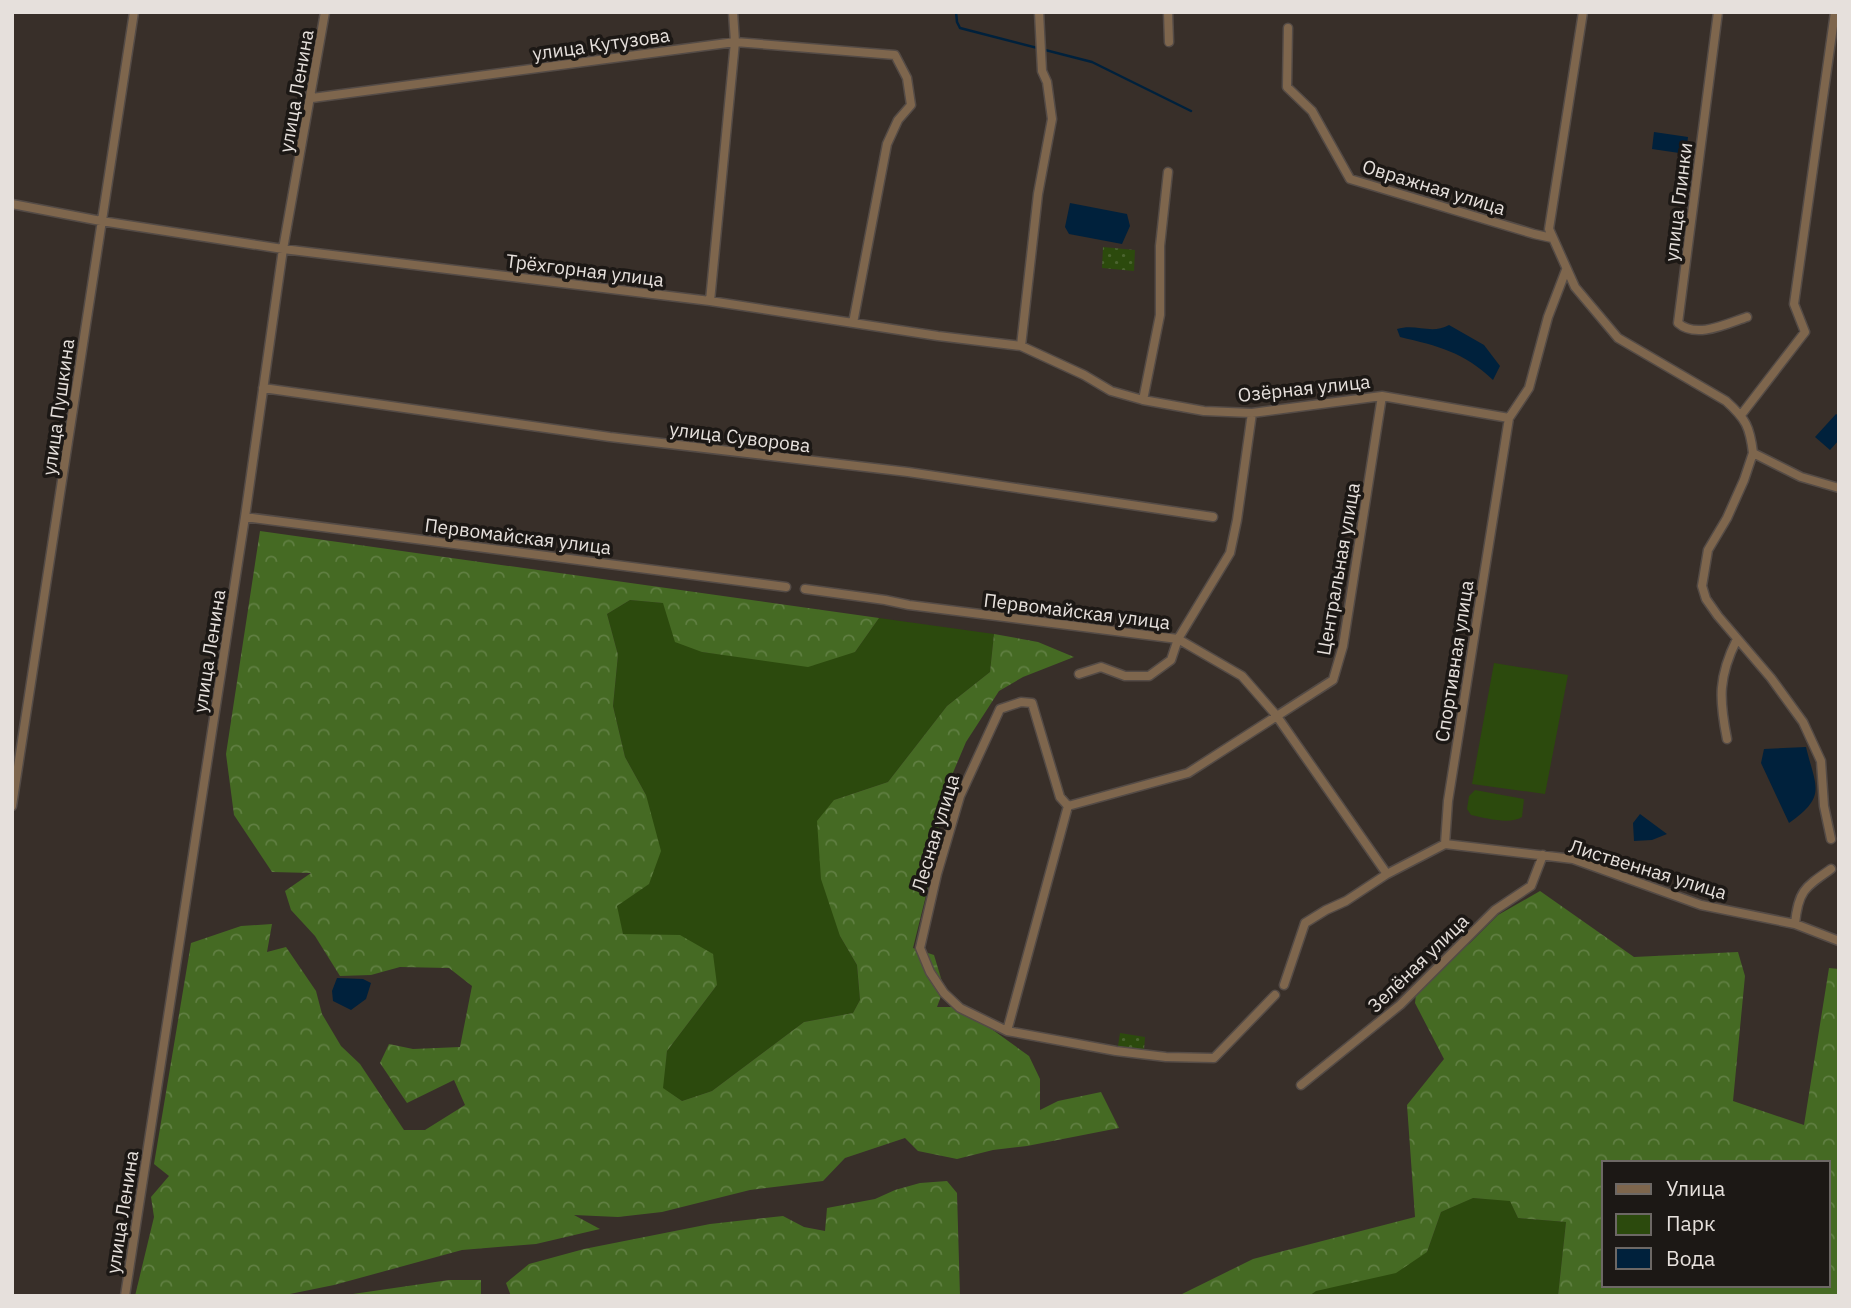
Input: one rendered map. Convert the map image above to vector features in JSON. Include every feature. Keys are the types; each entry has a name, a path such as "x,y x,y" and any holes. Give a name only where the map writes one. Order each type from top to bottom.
{"street":[{"name":"улица Пушкина","path":"12,806 134,12"},
{"name":"улица Ленина","path":"125,1296 284,249 326,12"},
{"path":"709,301 735,42 733,12"},
{"path":"1021,346 1038,194 1052,119 1047,82 1042,71 1039,12"},
{"path":"1168,12 1169,42"},
{"path":"1583,12 1549,229 1575,287 1618,338 1726,401 1741,415 1750,431 1752,453 1739,492 1708,550 1702,586 1706,599 1771,678 1802,722 1821,761 1824,806 1831,839"},
{"name":"улица Глинки","path":"1718,12 1678,323 1686,330 1695,331 1747,317"},
{"path":"1741,415 1805,332 1794,304 1835,12"},
{"name":"Овражная улица","path":"1288,28 1287,88 1312,111 1350,179 1552,238"},
{"name":"улица Кутузова","path":"312,98 735,42 895,55 907,78 911,105 898,120 887,144 853,323"},
{"path":"1143,400 1160,316 1160,246 1168,172"},
{"name":"Трёхгорная улица","path":"12,204 101,221 284,249 709,301 1021,346 1084,375 1111,391 1143,400"},
{"name":"Спортивная улица","path":"1445,844 1448,802 1509,418 1529,388 1548,317 1566,271"},
{"name":"улица Суворова","path":"263,388 610,437 908,472 1213,517"},
{"name":"Озёрная улица","path":"1143,400 1204,411 1252,413 1382,396 1509,418"},
{"name":"Центральная улица","path":"1068,806 1188,774 1333,680 1343,646 1382,396"},
{"path":"1079,674 1101,667 1125,676 1149,676 1171,660 1178,639 1230,553 1252,413"},
{"path":"1752,453 1801,477 1839,488"},
{"name":"Первомайская улица","path":"245,517 786,587"},
{"name":"Первомайская улица","path":"805,589 909,606 1178,639"},
{"path":"1178,639 1242,676 1276,715 1387,874"},
{"path":"1727,739 1720,704 1725,663 1737,639"},
{"name":"Лесная улица","path":"1007,1031 960,1008 944,993 930,972 920,948 960,796 1000,709 1021,702 1032,703 1060,797 1068,806"},
{"path":"1068,806 1007,1031 1116,1051 1166,1057 1214,1058 1275,995"},
{"path":"1284,985 1305,923 1346,901 1387,874 1445,844"},
{"name":"Лиственная улица","path":"1445,844 1573,859 1701,905 1795,924 1839,942"},
{"name":"Зелёная улица","path":"1301,1085 1400,1005 1495,910 1531,886 1543,855"},
{"path":"1795,924 1797,901 1809,884 1830,869"}],"green space":[{"path":"1103,247 1135,250 1134,271 1102,268"},
{"path":"260,531 879,618 855,652 808,667 702,652 675,642 663,603 630,600 607,614 618,655 613,706 625,757 646,795 661,851 649,884 617,906 623,934 680,935 713,954 717,985 667,1051 663,1088 682,1101 712,1091 804,1022 853,1013 860,1000 857,965 840,936 821,879 817,821 834,800 888,782 947,706 990,672 994,634 1038,642 1074,657 1023,677 999,691 966,742 941,801 936,855 913,948 934,955 944,988 937,1007 956,1007 972,1015 1029,1056 1040,1079 1040,1110 1058,1101 1101,1092 1119,1128 957,1159 918,1151 905,1138 845,1158 823,1181 750,1190 662,1212 618,1217 574,1215 600,1229 536,1244 462,1250 334,1285 280,1296 135,1296 154,1217 151,1197 169,1176 154,1164 191,943 241,926 272,924 267,952 286,947 316,991 322,1014 341,1046 360,1064 404,1130 425,1130 465,1105 454,1080 407,1103 380,1063 389,1044 413,1049 460,1047 472,986 449,968 400,967 371,975 340,976 315,936 291,910 285,891 311,873 272,872 234,815 226,754"},
{"path":"630,600 664,603 702,652 752,658 855,652 879,618 994,634 990,672 947,706 888,782 834,800 840,936 857,965 860,1000 853,1013 804,1022 712,1091 682,1101 662,1088 667,1051 717,985 646,935 623,935 616,906 649,883 646,795 625,757 613,706 618,655 607,614"},
{"path":"1494,663 1568,675 1545,794 1472,784"},
{"path":"1475,790 1524,799 1522,817 1504,821 1471,815 1467,809 1469,796"},
{"path":"1540,891 1634,957 1738,952 1745,976 1733,1101 1804,1125 1829,968 1839,969 1839,1296 1558,1296 1566,1222 1518,1218 1510,1201 1473,1198 1441,1212 1427,1252 1396,1273 1316,1291 1309,1296 1178,1296 1253,1259 1415,1217 1407,1105 1444,1059 1415,1003 1417,985 1470,943 1498,915"},
{"path":"1120,1033 1145,1037 1144,1050 1118,1046"},
{"path":"947,1181 957,1193 960,1296 511,1296 506,1283 529,1264 584,1249 710,1224 783,1216 804,1227 825,1231 827,1208 875,1199 920,1183"},
{"path":"1472,1198 1510,1200 1518,1218 1566,1222 1558,1296 1309,1296 1315,1291 1427,1252 1441,1212"},
{"path":"449,1280 481,1280 483,1296 339,1296"}],"water":[{"path":"1654,132 1688,137 1686,154 1652,149"},
{"path":"1070,203 1127,214 1130,226 1122,244 1069,234 1065,227"},
{"path":"1449,325 1484,345 1500,366 1493,380 1461,356 1400,337 1397,329 1436,329"},
{"path":"1836,414 1839,416 1839,440 1830,450 1815,437"},
{"path":"1806,747 1815,782 1814,798 1801,814 1789,823 1761,763 1764,749"},
{"path":"1640,814 1667,834 1652,840 1634,841 1633,823"},
{"path":"337,978 363,979 371,983 366,999 351,1010 333,1001 332,991"}],"waterway":[{"path":"956,12 960,28 1092,62 1191,111"}]}
